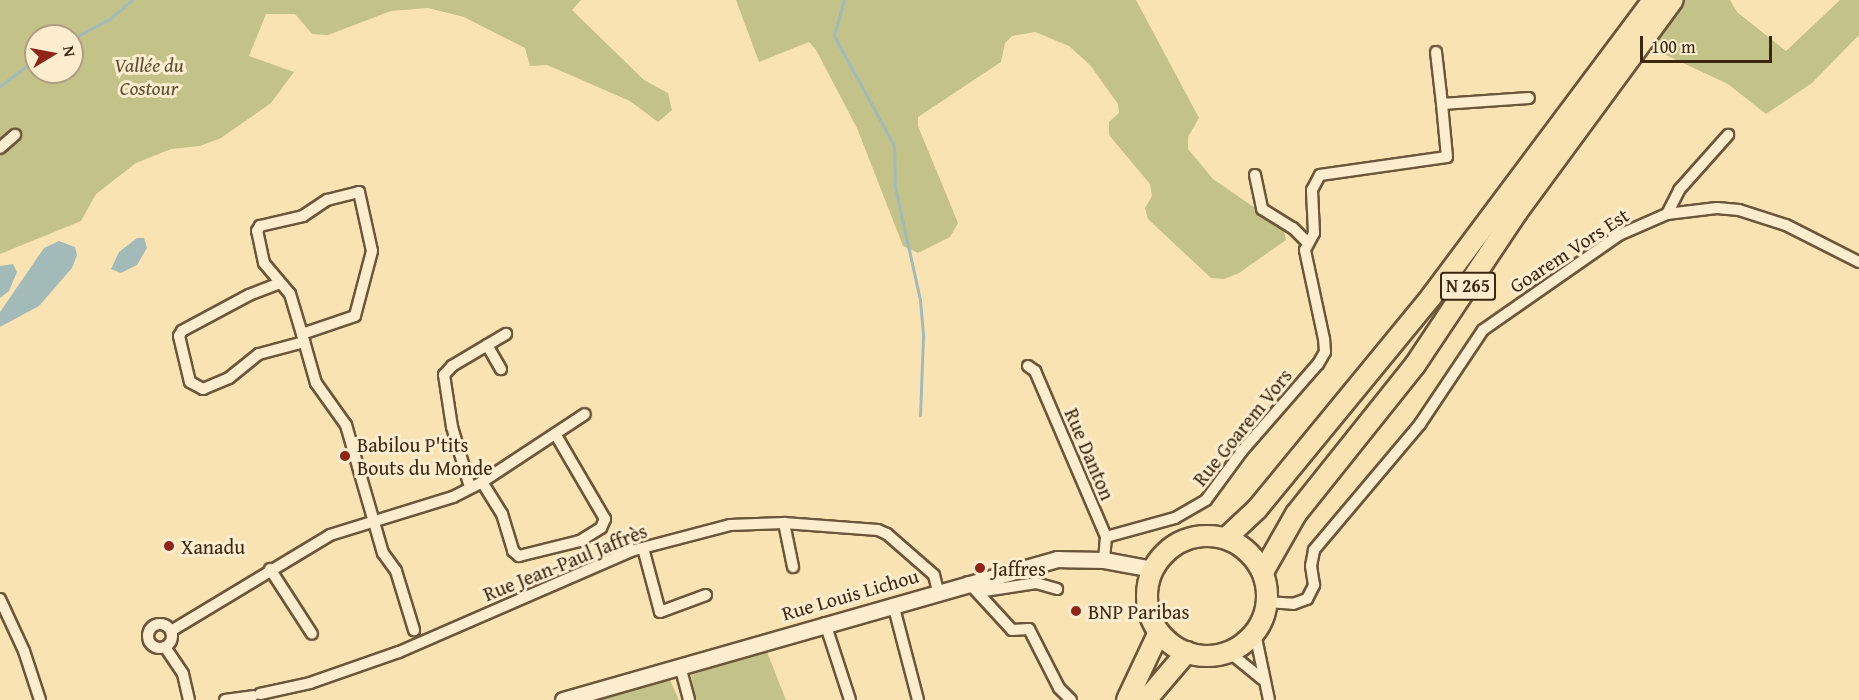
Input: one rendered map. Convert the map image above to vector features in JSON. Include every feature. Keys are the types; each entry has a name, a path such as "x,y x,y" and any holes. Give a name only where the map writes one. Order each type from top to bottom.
{"highway":[{"name":"N 265","path":"1226,538 1257,509 1431,297 1653,0"},
{"name":"N 265","path":"1263,572 1296,514 1415,366 1517,212 1672,0"},
{"path":"1192,537 1226,538 1252,555 1263,572 1267,602 1255,633 1229,652 1201,656 1187,652 1159,632 1148,601 1153,569 1170,549 1192,537"},
{"path":"1127,700 1159,632"},
{"path":"1146,700 1187,652"}],"main road":[{"name":"Rue Louis Lichou","path":"563,700 938,591 973,587 1057,559 1104,560 1153,569"}],"street":[{"name":"Rue Goarem Vors","path":"1106,537 1175,518 1206,500 1242,451 1318,364 1325,352 1324,339 1307,263 1308,243 1315,222 1312,190 1320,175 1447,157 1436,52"},
{"path":"1442,104 1529,98"},
{"path":"0,148 15,135"},
{"path":"1668,214 1679,190 1728,135"},
{"path":"1255,175 1262,208 1293,228 1308,243"},
{"path":"280,283 249,295 182,331 179,336 190,382 203,388 230,378 259,354 303,338 355,316 372,251 359,192 327,201 303,216 260,226 258,241 264,263 290,294 303,338 316,383 346,425 383,553 396,571 414,630"},
{"name":"Goarem Vors Est","path":"1267,602 1293,604 1308,599 1314,585 1311,566 1314,550 1420,424 1483,330 1618,235 1668,214 1718,208 1761,214 1859,262"},
{"path":"470,487 452,427 444,375 452,366 506,334"},
{"path":"487,345 501,369"},
{"name":"Rue Danton","path":"1028,366 1035,371 1106,537 1104,560"},
{"path":"171,631 270,569 330,535 453,497 482,482 585,414"},
{"path":"482,482 502,514 513,551 519,556 580,541 601,528 605,519 556,435"},
{"path":"784,523 793,567"},
{"name":"Rue Jean-Paul Jaffrès","path":"225,700 310,683 399,652 643,548 730,525 784,523 887,534 934,575 938,591"},
{"path":"643,548 660,612 706,595"},
{"path":"270,569 312,634"},
{"path":"973,587 1036,583 1057,589"},
{"path":"973,587 1012,630 1029,629 1059,688 1071,700"},
{"path":"0,599 24,651 40,700"},
{"path":"893,604 918,700"},
{"path":"825,623 850,700"},
{"path":"171,631 158,624 148,632 152,645 165,647 183,674 189,700"},
{"path":"165,647 171,640 171,631"},
{"path":"1255,633 1262,679 1269,700"},
{"path":"1229,652 1262,679"},
{"path":"680,666 689,700"}],"green space":[{"name":"Vallée du Costour","path":"0,0 581,0 572,10 644,80 668,93 672,110 658,122 630,101 547,65 530,66 525,48 464,17 428,8 391,11 328,35 312,34 295,14 266,14 249,56 294,72 271,103 221,138 200,146 171,149 136,163 96,194 81,221 0,254"},
{"path":"736,0 1136,0 1199,118 1188,137 1188,149 1213,179 1283,227 1286,240 1239,273 1224,279 1211,278 1148,219 1145,208 1152,196 1150,184 1109,135 1109,122 1119,113 1118,104 1090,65 1069,46 1035,32 1012,36 1005,43 1001,62 918,117 918,126 958,223 950,237 918,253 903,246 857,128 816,50 809,42 759,62"},
{"path":"1673,0 1730,0 1737,12 1786,51 1840,0 1859,0 1859,35 1812,83 1766,114 1728,84 1642,44"},
{"path":"767,652 786,700 695,700 691,673"},
{"path":"670,680 679,700 594,700 665,681"}],"water":[{"path":"137,238 144,238 147,248 137,265 121,273 111,269 119,252"},
{"path":"59,241 75,247 77,255 72,268 39,306 0,327 0,312 44,248"},
{"path":"13,264 17,272 9,291 0,298 0,266"}],"waterway":[{"path":"84,33 111,18 132,0"},
{"path":"844,0 834,36 894,145 895,187 920,300 923,337 920,415"},
{"path":"0,86 24,68"}],"place":[{"name":"Babilou P'tits Bouts du Monde","path":"345,456"},
{"name":"Xanadu","path":"169,546"},
{"name":"Jaffres","path":"980,568"},
{"name":"BNP Paribas","path":"1076,611"}]}
